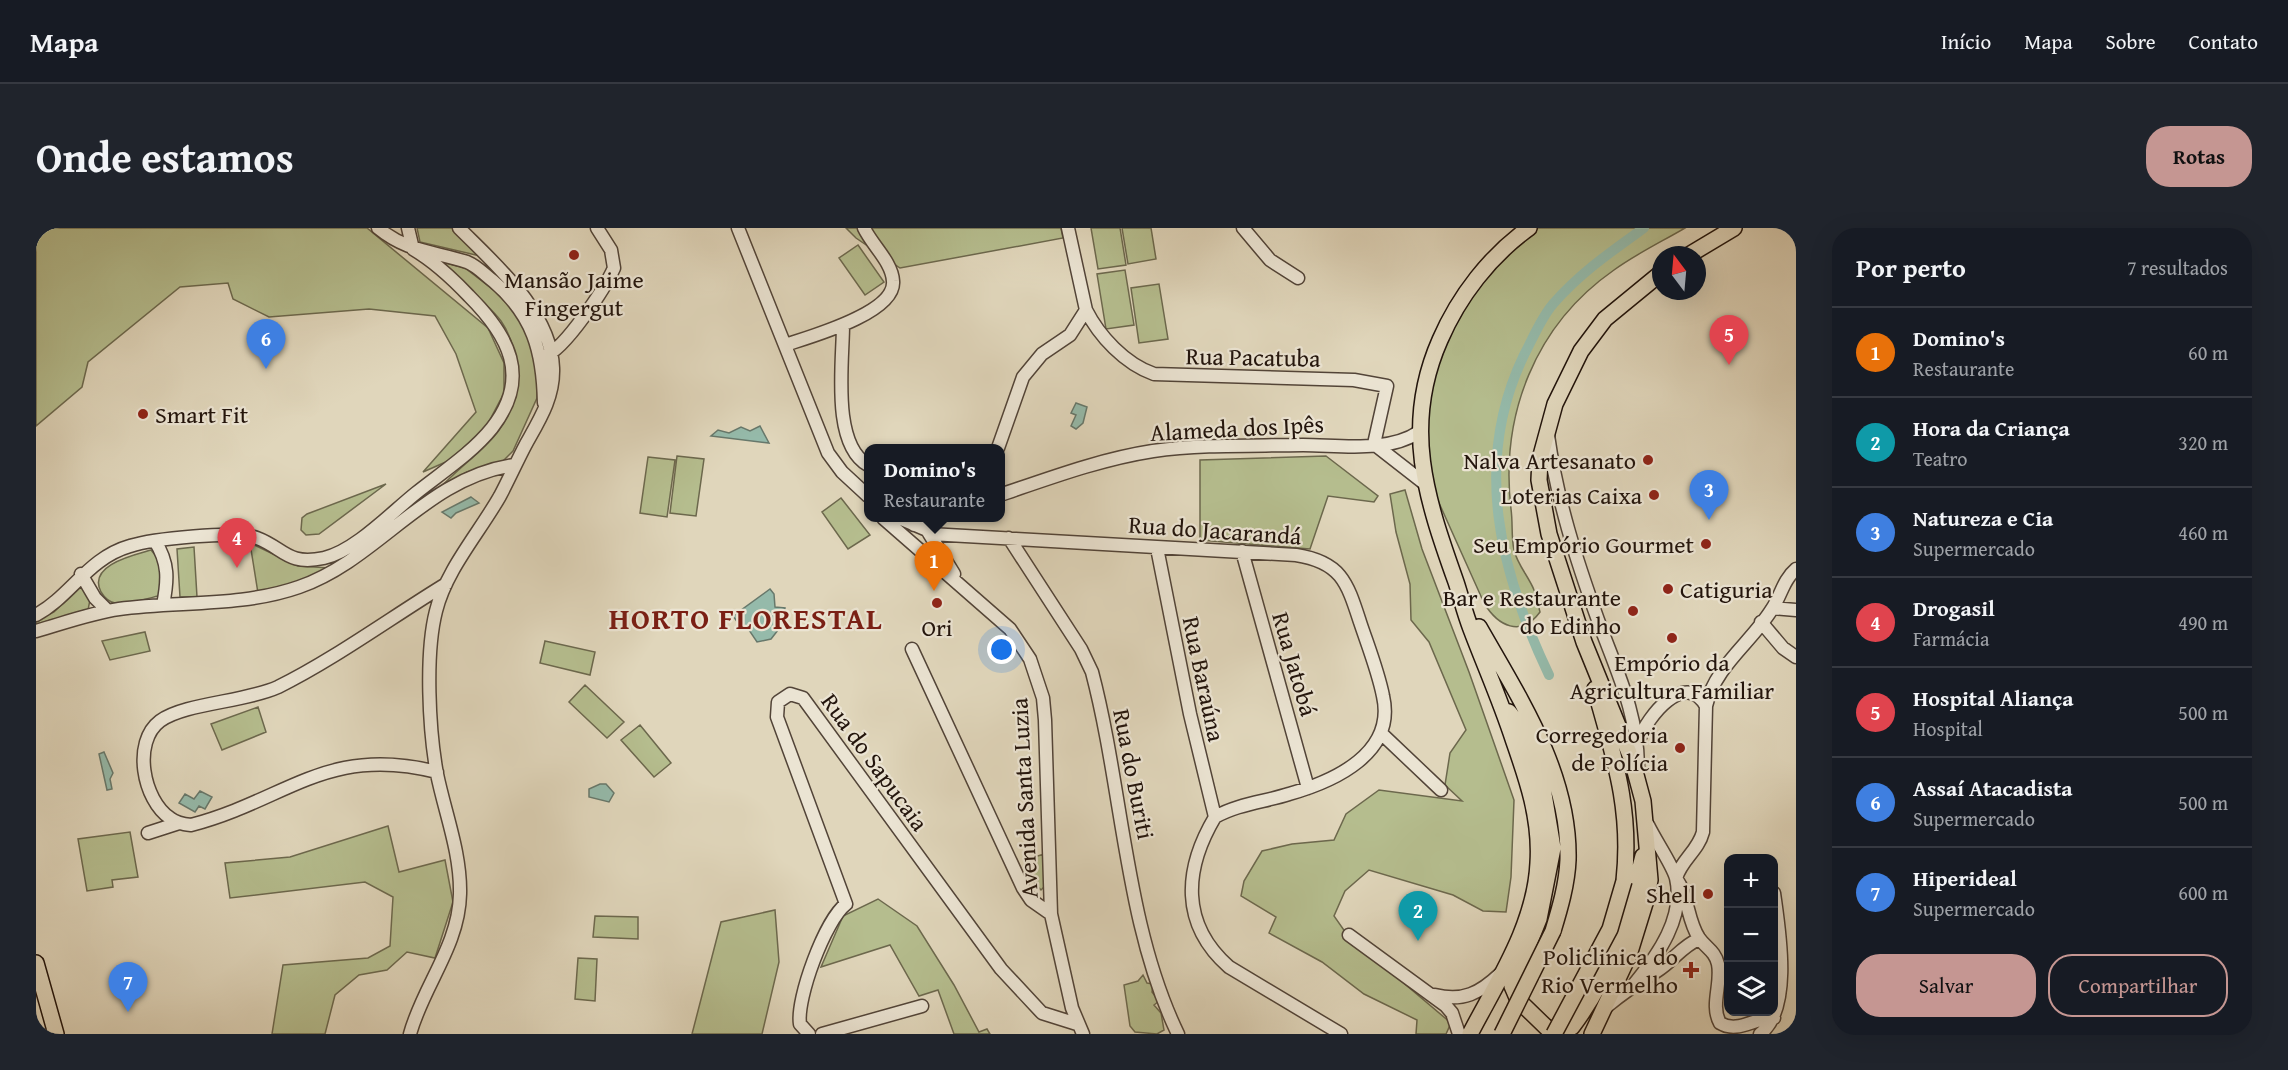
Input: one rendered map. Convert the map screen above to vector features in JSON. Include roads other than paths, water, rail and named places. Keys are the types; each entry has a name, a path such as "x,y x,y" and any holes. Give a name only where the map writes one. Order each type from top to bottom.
{"main road":[{"path":"1470,1034 1503,971 1528,913 1538,862 1534,805 1500,700 1470,627 1431,510 1424,483 1419,432 1427,377 1446,327 1474,282 1528,228"},
{"path":"1704,246 1734,228"},
{"path":"1554,1034 1610,928 1624,881 1628,845 1625,804 1584,642 1543,508 1539,480 1547,428 1563,383 1592,335 1619,305 1652,280"},
{"path":"1461,596 1543,746 1563,803 1568,862 1562,902 1553,931 1502,1034"},
{"path":"1584,642 1638,779 1645,819 1645,848 1650,880 1629,955 1592,1034"},
{"path":"1500,700 1523,730 1544,788 1553,848 1539,919 1512,986 1518,1000 1548,1029 1572,1027 1592,1000 1620,942 1645,848"},
{"path":"36,963 56,1034"}],"street":[{"path":"36,615 81,574 116,551 155,541 240,535 256,537 280,552 299,559 334,555 385,518 491,429 510,393 512,367 505,341 493,321 442,268 378,228"},
{"path":"408,228 414,249"},
{"path":"410,1034 422,1002 448,948 460,904 458,865 437,772 430,654 436,609 446,584 506,485 514,465 545,410 546,355 536,316 519,289 459,228"},
{"path":"546,355 576,327 614,268 611,250 597,228"},
{"path":"738,228 828,453 864,493"},
{"path":"785,345 843,325 888,297 893,287 891,272 864,228"},
{"name":"Rua Pacatuba","path":"1068,228 1086,309 1099,332 1137,366 1154,374 1361,380 1387,386 1374,444"},
{"path":"1243,228 1270,260 1298,278"},
{"path":"414,249 475,265 520,309 542,343"},
{"path":"999,444 1023,376 1042,354 1070,335 1086,309"},
{"path":"843,325 844,425 851,449 864,461"},
{"path":"542,343 576,327"},
{"path":"1070,335 1099,332"},
{"path":"1547,428 1552,464 1567,529 1623,682 1639,740 1638,779"},
{"name":"Alameda dos Ipês","path":"1005,493 1067,473 1153,451 1249,446 1374,444 1403,440 1419,432"},
{"path":"1374,444 1424,483"},
{"path":"36,631 108,611 260,598 302,586 329,573 460,481 482,472 514,465"},
{"path":"460,481 492,475 506,485"},
{"name":"Avenida Santa Luzia","path":"888,522 1010,629 1021,642 1030,659 1043,698 1051,914 1080,1029"},
{"name":"Avenida Santa Luzia","path":"910,522 916,524 932,539 961,584"},
{"path":"905,537 908,529 922,522"},
{"name":"Rua do Jacarandá","path":"932,539 1009,538 1242,551 1314,558 1340,573 1352,599 1384,697 1385,723 1382,734"},
{"name":"Rua do Buriti","path":"1009,538 1081,649 1092,672 1145,943 1163,1004 1178,1034"},
{"path":"923,553 932,539"},
{"path":"155,541 166,563 167,582 163,605"},
{"name":"Rua Baraúna","path":"1157,548 1190,714 1215,817"},
{"name":"Rua Jatobá","path":"1242,551 1308,788"},
{"path":"1605,1008 1635,983 1654,960 1672,923 1676,902 1676,878 1681,864 1701,842 1706,706 1710,691 1719,674 1773,608 1781,588 1796,569"},
{"path":"81,574 95,598 108,611"},
{"path":"179,823 161,809 147,781 144,744 152,728 168,716 180,712 242,699 278,686 446,584"},
{"path":"1773,608 1796,610"},
{"path":"1761,622 1796,657"},
{"path":"912,649 1023,888 1031,900 1051,914"},
{"path":"1639,740 1649,718 1671,698 1688,693 1702,699 1706,706"},
{"name":"Rua do Sapucaia","path":"809,1034 800,1024 801,997 829,926 835,915 846,904 777,717 778,702 790,694 803,698 1001,969 1042,1012 1080,1029"},
{"path":"1341,1034 1229,967 1209,944 1194,911 1191,894 1196,858 1215,817 1238,807 1308,788 1352,767 1363,759 1382,734 1441,790"},
{"path":"148,833 179,823 191,825 207,821 285,786 335,768 383,763 437,772"},
{"path":"1645,819 1662,855 1687,898 1700,939 1715,954 1718,964 1716,1012 1720,1023 1739,1027 1758,1019 1773,1018"},
{"path":"1662,855 1676,856 1690,853"},
{"path":"1760,1034 1768,1028 1773,1018 1781,974 1774,908"},
{"path":"1349,934 1429,993 1452,1013 1459,1034"},
{"path":"1635,983 1657,971 1684,947 1700,939"},
{"path":"1429,993 1449,998 1471,996 1503,971"},
{"path":"822,1034 922,1006"}],"waterway":[{"path":"1549,675 1517,597 1506,557 1499,517 1496,477 1499,436 1508,396 1524,355 1549,310 1585,272 1644,228"}],"place":[{"name":"Mansão Jaime Fingergut","path":"574,255"},
{"name":"Hospital Aliança","path":"1729,365"},
{"name":"Assaí Atacadista","path":"266,369"},
{"name":"Smart Fit","path":"143,414"},
{"name":"Nalva Artesanato","path":"1648,460"},
{"name":"Loterias Caixa","path":"1654,495"},
{"name":"Natureza e Cia","path":"1709,520"},
{"name":"Seu Empório Gourmet","path":"1706,544"},
{"name":"Drogasil","path":"237,568"},
{"name":"Catiguria","path":"1668,589"},
{"name":"Domino's","path":"934,591"},
{"name":"Ori","path":"937,603"},
{"name":"Bar e Restaurante do Edinho","path":"1633,611"},
{"name":"Empório da Agricultura Familiar","path":"1672,638"},
{"name":"Corregedoria de Polícia","path":"1680,748"},
{"name":"Shell","path":"1708,894"},
{"name":"Hora da Criança","path":"1418,941"},
{"name":"Policlinica do Rio Vermelho","path":"1691,970"},
{"name":"Hiperideal","path":"128,1012"}],"district":[{"name":"HORTO FLORESTAL","path":"746,618"}]}
